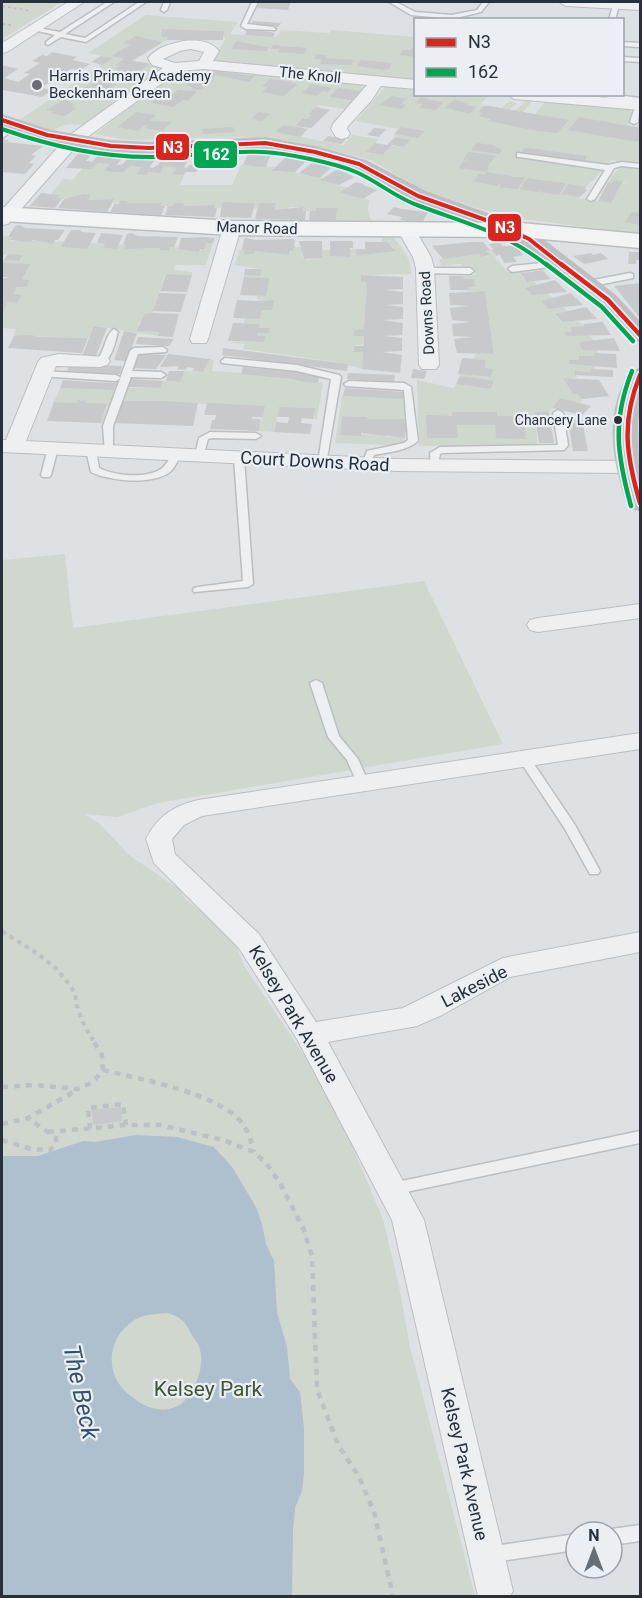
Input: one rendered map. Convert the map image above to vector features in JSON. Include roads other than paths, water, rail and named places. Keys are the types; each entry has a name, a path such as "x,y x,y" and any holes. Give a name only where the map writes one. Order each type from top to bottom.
{"main road":[{"path":"6,128 136,148 257,143 315,152 366,166 418,196 512,230 529,239 588,284 623,315 640,335"},
{"name":"Manor Road","path":"3,216 232,228 512,230 640,241"},
{"path":"640,375 631,392 625,419 624,439 629,467 640,503"}],"street":[{"path":"2,49 77,2"},
{"path":"566,2 640,6"},
{"path":"175,67 157,62 155,58 171,48 202,46 212,51 204,64"},
{"name":"The Knoll","path":"3,216 73,140 175,67 204,64 414,86"},
{"path":"342,134 339,129 341,124 366,98 376,82"},
{"path":"544,96 640,104"},
{"path":"199,339 232,228"},
{"name":"Downs Road","path":"407,231 422,257 426,272 429,365"},
{"path":"7,447 45,366 52,361 100,361"},
{"name":"Court Downs Road","path":"7,447 367,464 629,467"},
{"path":"532,626 640,611"},
{"name":"Kelsey Park Avenue","path":"494,1592 408,1220 309,1034 249,940 163,857 159,839 170,822 182,813 198,808 640,741"},
{"name":"Lakeside","path":"309,1034 407,1018 432,1008 503,968 640,942"}],"lane":[{"path":"48,43 111,2"},
{"path":"75,48 142,2"},
{"path":"164,10 167,2"},
{"path":"255,2 243,25 273,30"},
{"path":"392,2 413,14 452,17 479,11 486,2"},
{"path":"613,18 616,5"},
{"path":"33,29 86,40"},
{"path":"624,44 640,45"},
{"path":"624,59 640,60"},
{"path":"590,96 604,100"},
{"path":"634,122 640,104"},
{"path":"520,155 609,168"},
{"path":"591,199 609,168 617,164 640,166"},
{"path":"512,269 562,263"},
{"path":"426,272 470,271"},
{"path":"588,284 630,276"},
{"path":"100,361 104,359 114,332"},
{"path":"100,451 134,351 163,350"},
{"path":"225,361 289,367 336,377 323,462"},
{"path":"127,374 161,375"},
{"path":"42,375 116,378"},
{"path":"349,384 404,386 408,389 413,441 407,445 370,453 367,464"},
{"path":"434,466 435,453 440,450 561,448 563,445 558,413"},
{"path":"200,456 204,438 210,435 256,436"},
{"path":"46,475 53,448"},
{"path":"198,590 248,584 239,458"},
{"path":"316,683 334,737 352,759 363,784"},
{"path":"524,758 571,828 594,871"},
{"path":"392,1189 640,1137"},
{"path":"624,1535 640,1533"},
{"path":"486,1555 564,1544"}],"water":[{"name":"The Beck","path":"136,1135 177,1137 214,1147 232,1167 256,1207 266,1244 274,1261 277,1312 287,1347 290,1379 300,1392 304,1428 304,1474 302,1491 295,1508 293,1530 292,1596 2,1596 2,1156 38,1156 83,1141 95,1142","holes":["171,1314 185,1323 198,1344 201,1367 192,1391 184,1401 166,1410 156,1409 134,1399 124,1390 113,1370 113,1348 117,1338 132,1321 146,1315"]}],"place":[{"name":"Harris Primary Academy Beckenham Green","path":"37,85"},
{"name":"Chancery Lane","path":"618,420"}],"park label":[{"name":"Kelsey Park","path":"208,1389"}]}
